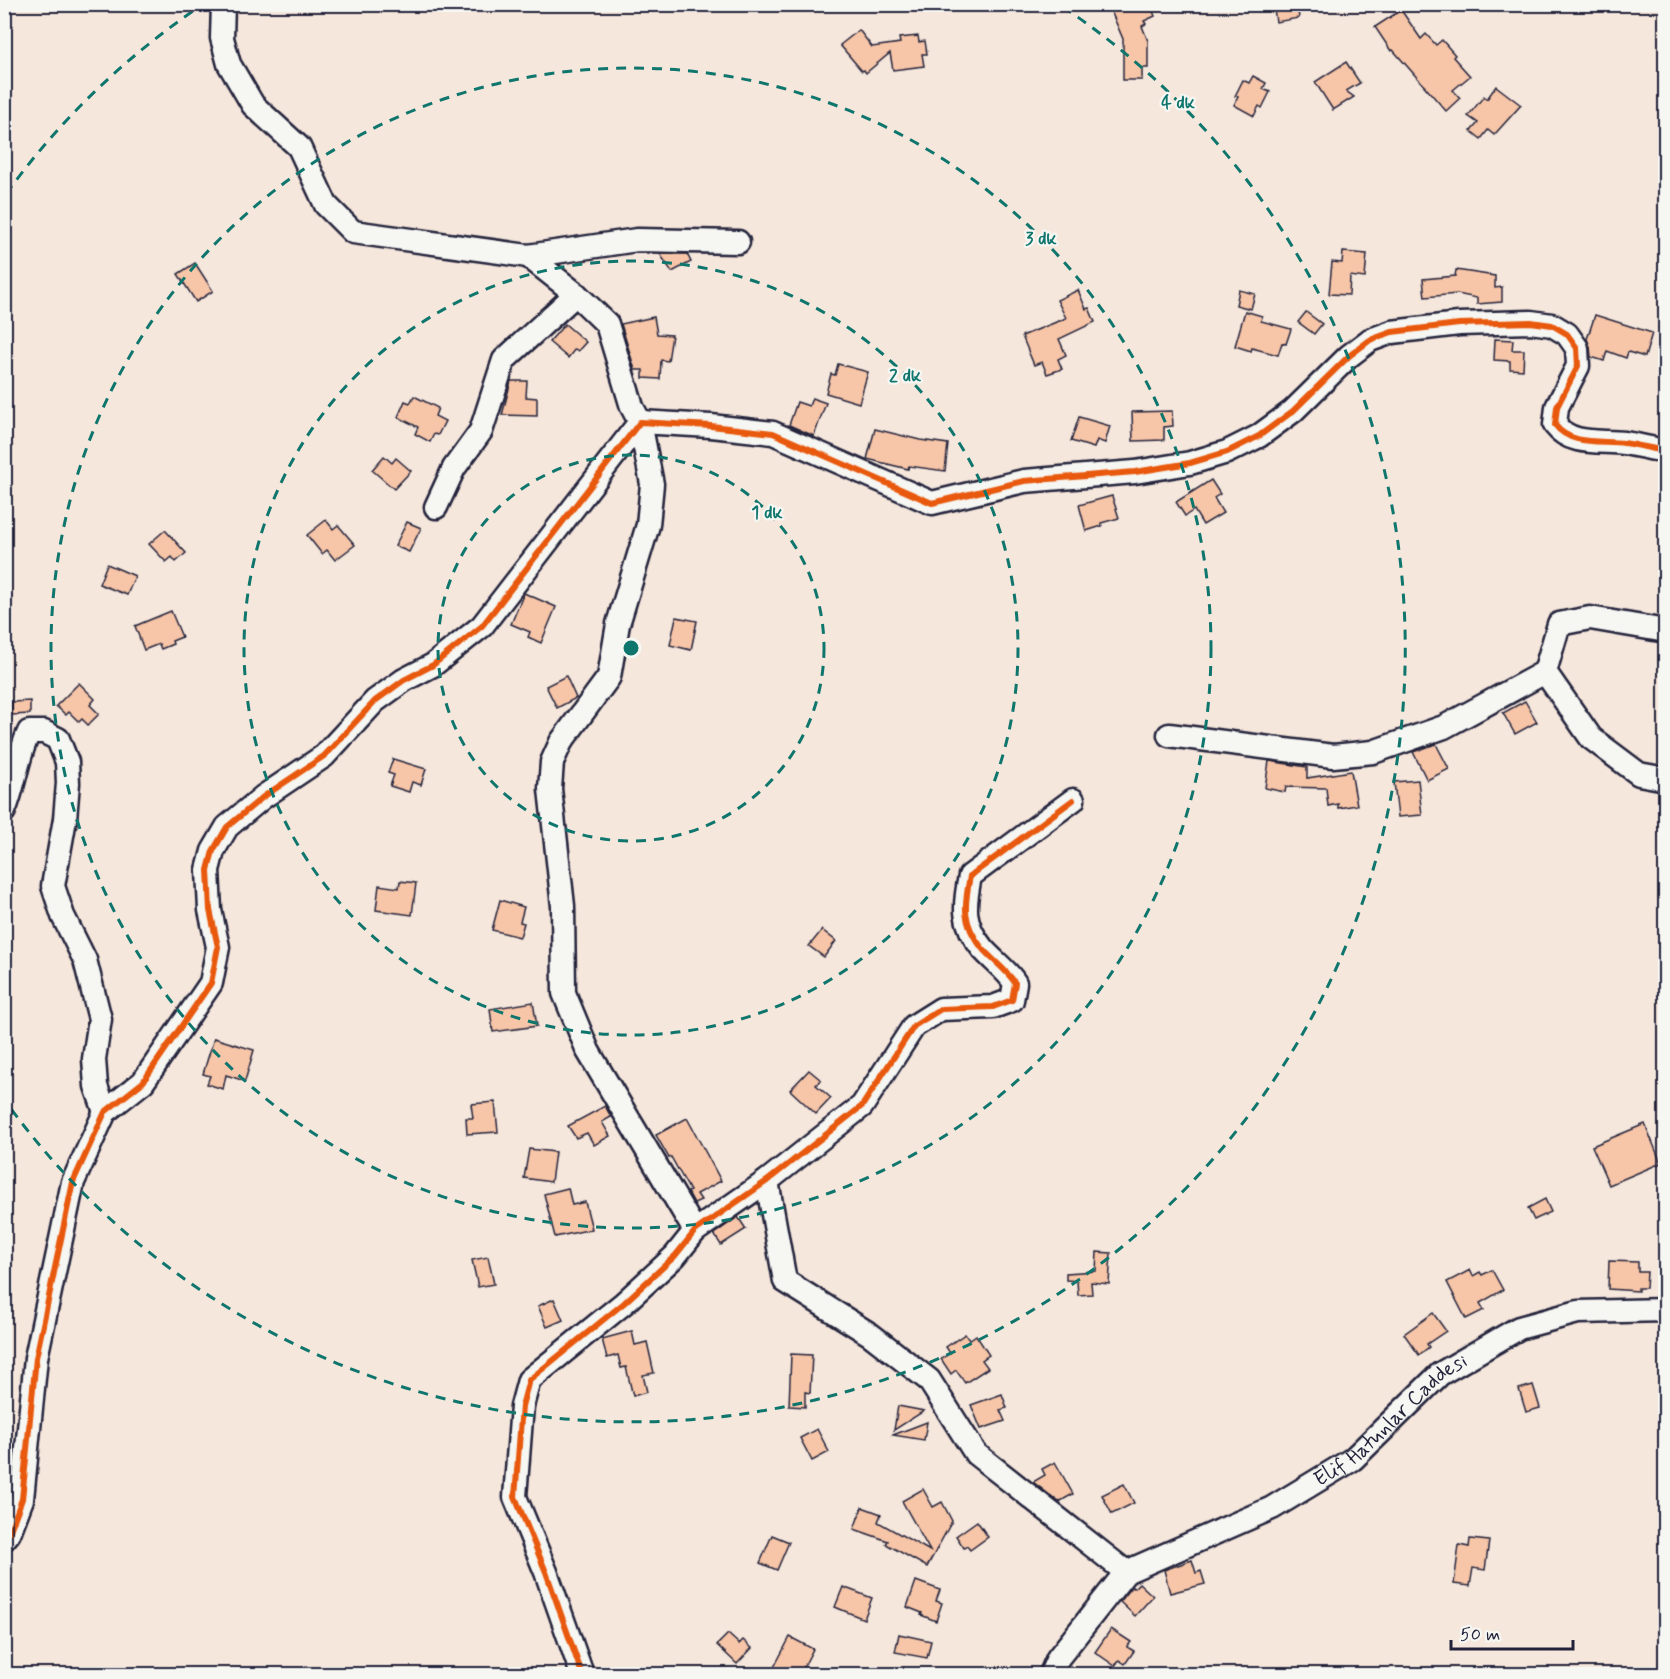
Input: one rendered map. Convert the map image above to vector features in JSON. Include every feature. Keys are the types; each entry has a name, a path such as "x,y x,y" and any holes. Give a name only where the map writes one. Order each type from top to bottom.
{"street":[{"path":"223,4 222,39 229,64 253,105 299,147 327,205 353,232 528,256 638,240 738,242"},
{"path":"528,256 576,294 607,324 632,407 640,422 652,484 648,525 618,624 609,677 561,742 552,762 550,789 562,906 564,993 588,1051 695,1231"},
{"path":"436,507 454,468 481,431 504,360 576,294"},
{"path":"640,422 711,426 773,433 932,502 1024,481 1135,472 1190,463 1218,454 1259,436 1293,411 1349,356 1370,340 1392,332 1437,326 1531,322 1552,325 1567,334 1576,348 1578,366 1557,407 1555,425 1562,434 1580,440 1625,443 1665,451"},
{"path":"4,1539 9,1533 22,1499 36,1358 73,1182 105,1112 143,1082 211,983 218,947 210,910 208,870 213,851 227,827 263,796 324,756 375,701 404,680 433,665 482,626 640,422"},
{"path":"1169,735 1333,756 1373,752 1444,726 1545,672 1558,624 1590,618 1665,631"},
{"path":"1545,672 1591,738 1639,774 1665,779"},
{"path":"4,811 12,791 21,748 29,732 44,732 58,739 67,762 68,783 65,819 53,886 63,916 86,960 100,1018 94,1059 96,1086 105,1112"},
{"path":"582,1674 546,1572 515,1497 522,1406 529,1380 624,1303 675,1256 695,1231 767,1181 862,1106 914,1026 941,1009 993,1007 1011,1000 1015,983 1009,974 982,948 971,930 964,907 970,876 1073,800"},
{"path":"767,1181 785,1281 871,1335 929,1380 975,1454 1126,1572 1058,1658 1051,1674"},
{"name":"Elif Hatunlar Caddesi","path":"1126,1572 1272,1508 1353,1459 1440,1374 1519,1328 1578,1312 1665,1311"}],"building":[{"path":"1108,4 1133,4 1134,9 1150,4 1155,16 1144,21 1146,24 1142,26 1148,41 1148,68 1142,68 1142,80 1123,80 1123,39"},
{"path":"1279,4 1297,4 1299,18 1276,22 1274,9 1279,8"},
{"path":"1401,10 1421,39 1426,34 1436,45 1442,40 1470,76 1453,90 1460,98 1446,111 1393,50 1391,51 1375,27"},
{"path":"859,30 872,47 900,43 899,38 918,36 919,42 925,41 927,54 922,54 924,66 893,70 890,53 866,73 862,71 840,45"},
{"path":"1346,62 1360,83 1346,91 1354,97 1333,110 1315,82"},
{"path":"1253,76 1266,83 1263,89 1270,92 1262,108 1259,106 1254,116 1234,105 1238,97 1235,96 1243,80 1249,83"},
{"path":"1496,86 1521,105 1494,135 1488,130 1481,139 1471,131 1478,123 1468,116 1484,96 1487,99"},
{"path":"1343,252 1367,254 1365,278 1350,276 1349,295 1329,294 1332,262 1342,263"},
{"path":"660,254 687,254 691,262 672,272"},
{"path":"195,263 213,291 196,302 178,274"},
{"path":"1456,270 1495,276 1495,288 1502,287 1502,302 1477,304 1477,298 1457,294 1425,297 1423,279 1455,276"},
{"path":"1078,290 1086,309 1089,308 1095,322 1059,339 1066,355 1058,359 1062,369 1047,374 1042,362 1034,365 1022,336 1066,318 1057,300"},
{"path":"1239,290 1255,294 1251,309 1236,305"},
{"path":"1245,311 1262,316 1261,321 1291,329 1286,344 1282,343 1278,355 1235,346"},
{"path":"1306,312 1322,324 1314,334 1298,322"},
{"path":"1595,315 1652,333 1645,357 1628,352 1626,358 1607,351 1604,361 1591,357 1587,339"},
{"path":"654,317 657,334 672,335 668,361 661,360 660,379 643,378 643,370 635,370 621,324"},
{"path":"565,324 586,342 578,351 575,349 568,358 549,342"},
{"path":"1495,339 1513,340 1512,350 1524,350 1523,370 1510,369 1510,361 1494,360"},
{"path":"838,364 868,372 859,403 826,393 831,374 835,375"},
{"path":"511,381 527,381 526,397 537,398 537,416 502,415"},
{"path":"414,396 438,408 435,416 445,421 438,435 434,434 430,442 415,434 418,427 398,417 405,401 410,403"},
{"path":"812,398 826,403 814,436 789,425 797,402 809,406"},
{"path":"1172,411 1173,426 1164,427 1164,440 1133,441 1132,412"},
{"path":"1079,417 1110,426 1105,443 1097,440 1094,448 1071,441"},
{"path":"875,429 948,444 945,471 909,466 908,469 867,459"},
{"path":"384,456 392,463 396,458 411,471 394,489 372,470"},
{"path":"1211,480 1220,494 1214,498 1223,513 1203,525 1194,510 1185,516 1176,502"},
{"path":"1112,496 1119,518 1101,523 1102,526 1086,531 1079,505"},
{"path":"326,520 333,529 338,525 355,545 335,560 327,550 322,554 307,535"},
{"path":"407,522 421,528 409,552 395,546"},
{"path":"165,530 186,553 176,562 172,557 166,562 149,544"},
{"path":"107,564 135,576 127,595 99,584"},
{"path":"524,593 556,607 541,643 528,637 530,632 511,624"},
{"path":"171,611 182,637 161,649 159,644 144,650 135,626"},
{"path":"676,617 697,621 691,650 670,645"},
{"path":"566,676 576,698 557,708 546,686"},
{"path":"79,683 95,699 90,705 99,714 88,725 82,719 79,722 69,712 66,715 56,706"},
{"path":"30,701 30,714 12,715 12,702"},
{"path":"1525,701 1537,722 1515,734 1503,713"},
{"path":"1436,744 1449,769 1427,780 1413,752"},
{"path":"393,759 426,769 421,785 412,782 409,792 390,786 394,775 388,773"},
{"path":"1269,761 1307,767 1307,778 1351,771 1357,805 1338,808 1338,804 1328,806 1326,788 1286,787 1285,792 1265,788"},
{"path":"1418,780 1422,815 1398,817 1394,782"},
{"path":"400,881 416,883 412,915 376,910 379,885 399,888"},
{"path":"500,900 524,907 520,922 524,923 520,937 492,930"},
{"path":"822,930 836,941 824,957 809,946"},
{"path":"533,1002 537,1026 493,1032 490,1009"},
{"path":"214,1038 254,1050 245,1081 226,1075 223,1089 207,1084 210,1076 203,1074"},
{"path":"809,1070 821,1080 816,1085 831,1098 816,1114 790,1090"},
{"path":"495,1102 498,1132 467,1134 466,1118 473,1118 471,1104"},
{"path":"605,1106 611,1117 602,1122 610,1136 594,1145 587,1133 576,1138 568,1126"},
{"path":"687,1118 721,1181 697,1194 701,1200 694,1203 671,1157 669,1158 656,1135"},
{"path":"1645,1124 1661,1163 1609,1185 1592,1146"},
{"path":"529,1149 555,1152 551,1182 524,1178"},
{"path":"568,1188 572,1205 585,1202 592,1229 555,1237 544,1194"},
{"path":"1545,1199 1551,1212 1534,1220 1528,1208"},
{"path":"738,1217 746,1229 721,1245 714,1234"},
{"path":"1097,1252 1111,1253 1109,1284 1091,1282 1092,1294 1078,1295 1077,1281 1066,1280 1066,1273 1096,1271"},
{"path":"488,1257 494,1284 478,1287 472,1260"},
{"path":"1609,1261 1638,1262 1638,1272 1647,1272 1646,1288 1638,1288 1638,1291 1608,1289"},
{"path":"1470,1270 1473,1276 1492,1270 1503,1290 1480,1303 1484,1310 1466,1319 1447,1282"},
{"path":"554,1299 563,1320 547,1327 538,1306"},
{"path":"1433,1313 1446,1331 1427,1344 1429,1347 1419,1355 1404,1334"},
{"path":"632,1331 635,1345 647,1342 654,1373 643,1375 647,1392 633,1396 626,1367 621,1368 618,1355 607,1358 602,1339"},
{"path":"965,1334 969,1340 976,1335 989,1355 982,1360 988,1368 965,1383 956,1370 951,1374 941,1359 950,1353 946,1347"},
{"path":"791,1354 812,1355 810,1393 805,1392 805,1407 789,1406"},
{"path":"1533,1385 1540,1408 1526,1412 1519,1389"},
{"path":"1002,1394 1007,1408 1000,1410 1005,1421 981,1429 971,1405"},
{"path":"898,1406 924,1411 894,1430"},
{"path":"927,1422 924,1440 893,1435"},
{"path":"817,1429 829,1452 812,1461 800,1438"},
{"path":"1055,1462 1073,1494 1059,1502 1033,1482 1045,1475 1042,1469"},
{"path":"1124,1484 1134,1503 1112,1514 1102,1495"},
{"path":"923,1489 933,1507 942,1502 952,1521 927,1567 886,1544 888,1541 854,1529 862,1507 881,1514 878,1522 930,1551 902,1501"},
{"path":"977,1521 988,1537 970,1550 967,1546 964,1548 956,1536"},
{"path":"772,1535 789,1542 777,1570 760,1563"},
{"path":"1470,1539 1489,1541 1485,1570 1473,1568 1470,1586 1454,1584 1459,1545 1469,1547"},
{"path":"1192,1560 1196,1573 1201,1571 1205,1584 1170,1593 1164,1570"},
{"path":"916,1581 940,1590 936,1601 942,1603 936,1621 907,1607"},
{"path":"1139,1583 1153,1596 1135,1616 1120,1602 1132,1587 1134,1588"},
{"path":"843,1587 872,1598 864,1619 835,1607"},
{"path":"1111,1629 1131,1642 1127,1647 1134,1651 1125,1664 1119,1660 1115,1666 1095,1652"},
{"path":"728,1634 739,1644 743,1640 752,1648 737,1664 717,1645"},
{"path":"899,1634 931,1641 927,1658 895,1652"},
{"path":"790,1637 813,1649 800,1674 780,1674 772,1671"}],"cycle path":[{"path":"4,1539 9,1533 22,1499 36,1358 73,1182 105,1112 143,1082 211,983 218,947 210,910 208,870 213,851 227,827 263,797 324,756 375,701 404,680 433,665 482,626 640,422 711,426 773,433 932,503 1024,481 1135,472 1190,463 1227,452 1259,436 1293,411 1349,356 1370,340 1392,332 1459,324 1531,322 1552,325 1567,334 1577,348 1578,366 1557,407 1555,425 1562,432 1586,441 1624,443 1666,451"},
{"path":"582,1674 546,1572 515,1497 522,1406 529,1380 624,1303 675,1256 695,1231 767,1181 862,1106 914,1026 941,1009 993,1007 1012,1000 1015,983 975,939 968,922 966,905 970,876 1073,800"}]}
